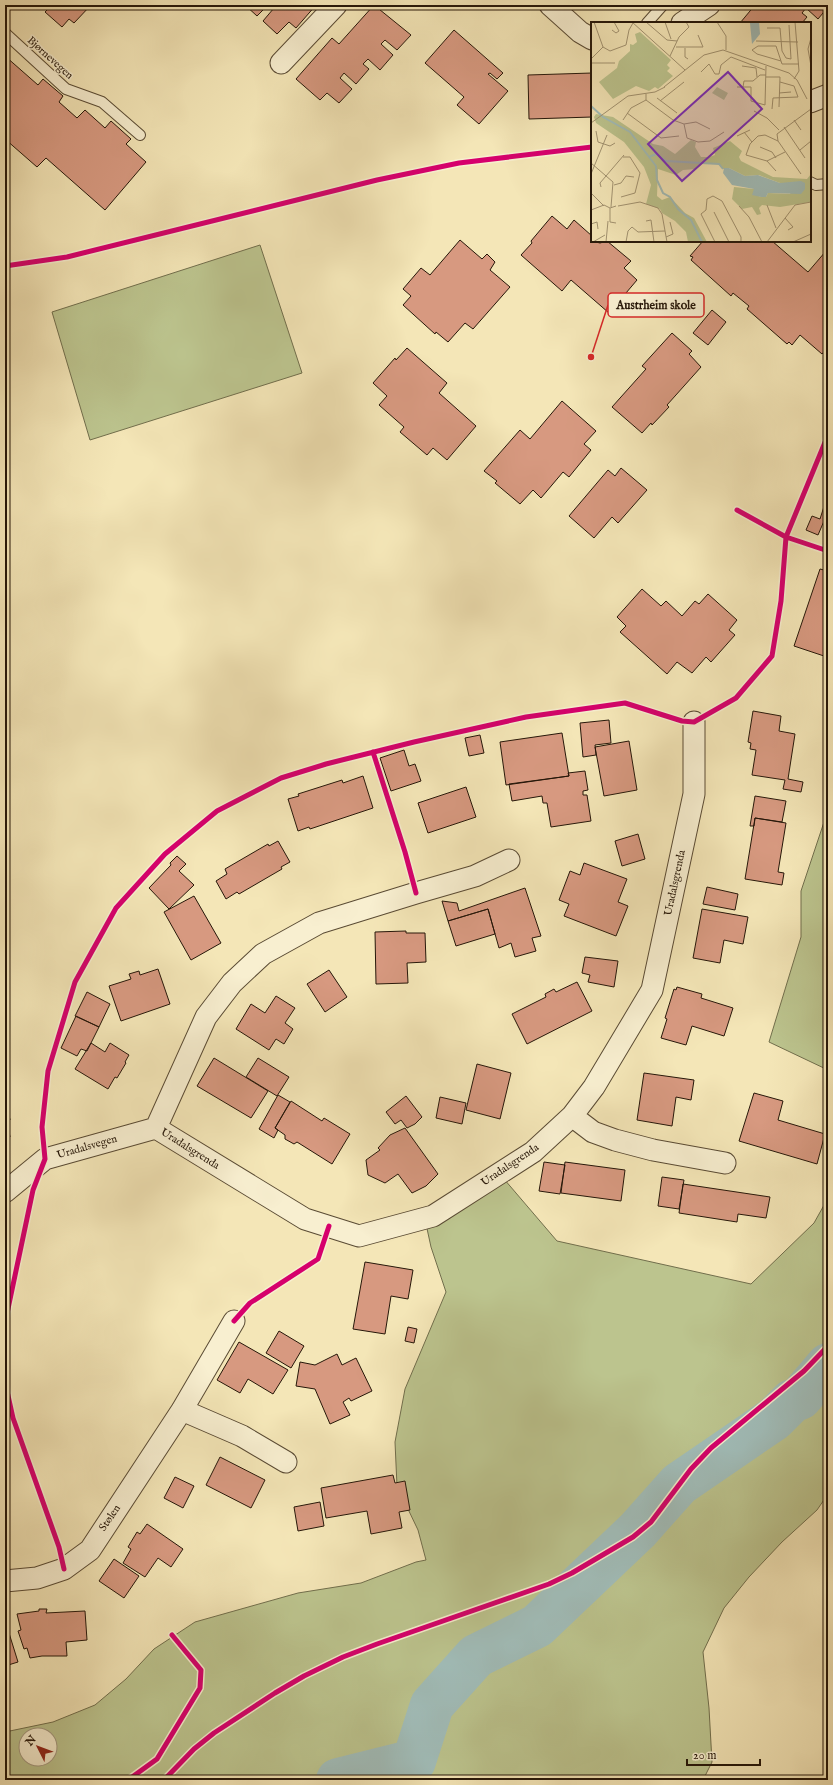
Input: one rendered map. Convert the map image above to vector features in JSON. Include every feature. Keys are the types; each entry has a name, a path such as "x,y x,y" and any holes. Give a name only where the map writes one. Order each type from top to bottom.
{"street":[{"path":"281,63 336,5"},
{"path":"550,5 580,32 591,38"},
{"path":"684,22 709,5"},
{"path":"811,102 828,95"},
{"name":"Uradalsgrenda","path":"509,860 475,876 319,923 263,954 232,983 206,1017 156,1128 305,1219 359,1236 433,1216 533,1152 572,1116 594,1087 652,990 694,794 694,722"},
{"path":"572,1116 592,1132 615,1140 653,1150 725,1162"},
{"name":"Uradalsvegen","path":"5,1192 46,1159 156,1128"},
{"name":"Stølen","path":"5,1581 38,1578 64,1569 90,1550 182,1410 234,1320"},
{"path":"182,1410 242,1436 286,1462"}],"lane":[{"path":"648,22 664,5"},
{"name":"Bjørnevegen","path":"5,33 66,89 102,102 140,134"},
{"path":"811,182 816,185 828,184"}],"green space":[{"path":"260,245 302,373 90,440 52,312"},
{"path":"828,810 828,1070 769,1042 801,937 801,891"},
{"path":"504,1179 557,1241 751,1284 814,1223 828,1198 828,1365 816,1378 828,1385 828,1494 817,1510 782,1542 749,1577 724,1608 703,1652 709,1708 712,1762 703,1780 5,1780 5,1732 18,1729 18,1767 58,1767 58,1727 29,1727 53,1722 95,1705 126,1679 154,1649 195,1622 298,1593 361,1583 416,1562 426,1560 418,1530 397,1486 395,1442 405,1389 446,1292 431,1247 426,1224"}],"building":[{"path":"52,5 91,5 74,23 69,19 62,27 45,12"},
{"path":"245,5 268,5 257,16"},
{"path":"270,5 316,5 296,28 289,22 277,34 263,21 274,8"},
{"path":"374,5 411,35 397,50 385,40 381,44 393,55 380,70 368,59 363,64 369,69 356,84 344,73 340,78 352,89 339,103 327,93 320,100 296,79 332,38 339,44"},
{"path":"755,5 828,5 818,19 806,8 802,13 807,17 803,22 741,22"},
{"path":"454,30 503,73 497,79 490,73 488,74 508,91 479,124 457,105 464,97 425,63"},
{"path":"5,56 38,85 43,79 63,96 59,102 77,118 85,110 105,128 111,121 131,139 126,144 146,162 105,210 46,158 37,167 5,139"},
{"path":"591,73 591,117 529,119 528,75"},
{"path":"552,216 567,229 574,220 591,235 591,242 608,242 631,261 624,268 637,280 609,313 571,280 562,291 521,255 532,243 531,241"},
{"path":"460,240 482,259 487,254 495,262 490,270 510,287 473,329 465,323 448,342 436,332 435,334 403,305 411,296 403,289 421,268 430,275"},
{"path":"702,242 773,242 808,272 826,251 824,249 828,245 828,347 822,354 800,335 792,345 789,342 787,344 747,309 749,306 733,293 731,296 691,260 693,257 690,256"},
{"path":"712,310 726,322 708,345 693,333"},
{"path":"672,333 692,351 689,354 701,367 667,405 669,407 642,433 612,407 646,369 642,366"},
{"path":"407,348 447,383 439,393 476,426 447,460 433,448 427,455 400,432 404,427 379,405 387,396 373,383 395,358 396,360"},
{"path":"562,401 596,431 584,444 591,450 569,477 563,472 541,498 533,490 520,504 495,483 497,481 484,471 520,430 530,439"},
{"path":"621,468 647,490 618,523 612,517 594,538 569,516 608,470 615,476"},
{"path":"828,494 828,522 824,521 818,535 806,530 812,516 820,519"},
{"path":"820,569 828,571 828,644 824,656 794,646"},
{"path":"642,589 661,606 666,601 682,616 695,601 699,604 708,594 737,620 729,630 735,635 711,662 706,657 692,673 677,662 667,674 620,632 626,626 617,617"},
{"path":"753,711 781,716 779,731 795,734 788,779 803,782 801,792 783,789 785,780 752,775 756,750 750,749 751,743 748,742"},
{"path":"609,720 611,743 595,745 596,755 583,757 580,723"},
{"path":"562,733 569,776 506,785 500,742"},
{"path":"480,735 484,753 469,756 465,738"},
{"path":"629,741 637,790 604,796 595,747"},
{"path":"404,750 409,766 415,764 421,781 391,791 380,758"},
{"path":"585,771 588,790 583,791 583,795 587,795 591,821 551,827 547,803 543,803 542,796 512,801 509,784 569,776 568,773"},
{"path":"363,776 373,808 310,829 309,827 298,831 288,799 299,796 298,794 342,780 343,783"},
{"path":"466,787 476,817 428,833 418,803"},
{"path":"755,796 786,801 782,822 755,818 754,826 750,826"},
{"path":"755,818 786,823 778,872 784,873 782,885 745,879"},
{"path":"638,834 645,859 622,866 615,841"},
{"path":"278,841 290,862 281,867 282,869 239,894 237,892 226,899 216,881 227,874 225,869 268,844 269,846"},
{"path":"177,856 186,864 179,871 194,885 169,909 149,888 171,865 170,863"},
{"path":"584,863 627,879 618,902 628,906 616,936 564,916 569,904 559,900 570,871 580,875"},
{"path":"707,887 738,894 735,910 703,904"},
{"path":"525,888 541,936 532,938 536,951 515,957 511,943 499,948 488,909 448,921 442,901 457,903 459,911"},
{"path":"194,896 221,943 191,960 164,912"},
{"path":"488,909 495,934 456,946 448,921"},
{"path":"702,909 748,917 743,944 724,940 720,963 693,958"},
{"path":"406,931 406,933 425,933 426,962 407,963 408,983 376,984 375,932"},
{"path":"585,957 618,961 614,987 588,982 590,975 582,973"},
{"path":"158,969 170,1004 121,1021 109,986 131,979 129,974 139,971 140,975"},
{"path":"329,970 347,997 325,1012 307,984"},
{"path":"577,982 592,1011 527,1044 512,1014 546,997 545,994 554,989 556,992"},
{"path":"677,987 702,994 701,998 733,1008 724,1036 692,1026 686,1045 661,1038 667,1019 665,1018 674,989 676,990"},
{"path":"87,992 110,1004 99,1027 75,1016"},
{"path":"276,996 295,1008 285,1023 293,1029 284,1044 276,1039 269,1050 236,1029 251,1004 265,1013"},
{"path":"76,1016 99,1027 87,1051 81,1049 77,1056 61,1048"},
{"path":"91,1043 105,1052 110,1043 129,1055 117,1078 115,1077 108,1089 75,1069"},
{"path":"214,1058 268,1091 251,1118 197,1086"},
{"path":"258,1058 289,1077 277,1096 246,1077"},
{"path":"477,1064 511,1073 500,1119 466,1110"},
{"path":"644,1073 694,1080 691,1100 676,1097 672,1126 637,1120"},
{"path":"754,1093 783,1101 778,1120 825,1134 817,1164 739,1141"},
{"path":"278,1095 290,1102 275,1128 278,1130 274,1138 259,1129"},
{"path":"406,1096 422,1117 415,1124 407,1128 401,1120 395,1124 386,1112"},
{"path":"440,1097 466,1103 462,1124 436,1118"},
{"path":"291,1101 322,1121 324,1118 350,1134 332,1164 297,1142 294,1144 285,1139 285,1135 275,1128"},
{"path":"7,1105 10,1120 7,1121 10,1137 5,1138 5,1106"},
{"path":"405,1128 438,1174 426,1186 412,1193 398,1174 385,1183 368,1175 366,1160 380,1150 378,1148 390,1135"},
{"path":"544,1162 565,1165 560,1194 539,1191"},
{"path":"565,1162 625,1170 621,1201 561,1193"},
{"path":"662,1177 684,1180 679,1209 658,1206"},
{"path":"683,1184 770,1197 766,1218 738,1214 737,1222 679,1213"},
{"path":"365,1262 413,1270 408,1299 391,1296 385,1334 353,1329"},
{"path":"408,1327 417,1329 414,1343 405,1341"},
{"path":"279,1331 304,1346 291,1368 266,1353"},
{"path":"239,1342 288,1370 273,1394 248,1379 240,1393 217,1380"},
{"path":"337,1354 342,1365 356,1358 372,1391 351,1401 349,1398 343,1402 350,1415 330,1424 315,1389 296,1386 300,1362 315,1365"},
{"path":"220,1457 265,1480 251,1508 206,1485"},
{"path":"393,1475 395,1483 405,1481 410,1510 399,1512 402,1528 371,1534 367,1511 326,1518 321,1488"},
{"path":"175,1477 194,1486 183,1508 164,1498"},
{"path":"320,1502 324,1526 298,1531 294,1507"},
{"path":"147,1524 183,1549 171,1567 158,1558 145,1577 123,1563 131,1549 128,1547 137,1532 140,1534"},
{"path":"114,1559 139,1576 124,1598 99,1581"},
{"path":"39,1609 47,1609 46,1613 85,1611 87,1640 66,1642 67,1656 42,1656 30,1658 27,1648 24,1649 18,1631 21,1630 17,1614 39,1611"},
{"path":"9,1633 18,1662 5,1666 5,1634"}],"waterway":[{"path":"338,1780 414,1761 432,1705 476,1656 537,1626 638,1530 679,1484 774,1419 792,1401 800,1398 828,1365"}],"cycle path":[{"path":"5,266 67,257 377,180 459,163 591,147"},
{"path":"5,1323 33,1190 45,1159 42,1127 48,1071 75,982 116,908 165,854 217,811 281,778 326,764 414,742 526,717 625,703 682,721 694,722 736,698 772,656 781,601 786,537 828,435"},
{"path":"737,510 786,537 828,551"},
{"path":"373,752 405,852 416,893"},
{"path":"234,1321 250,1303 318,1259 329,1226"},
{"path":"164,1780 194,1749 214,1733 304,1676 343,1657 377,1644 549,1584 572,1573 633,1537 651,1522 691,1469 711,1448 804,1371 828,1346"},
{"path":"5,1382 13,1418 59,1547 64,1569"},
{"path":"128,1780 157,1759 200,1688 201,1670 172,1635"}],"place":[{"name":"Austrheim skole","path":"591,357"}]}
